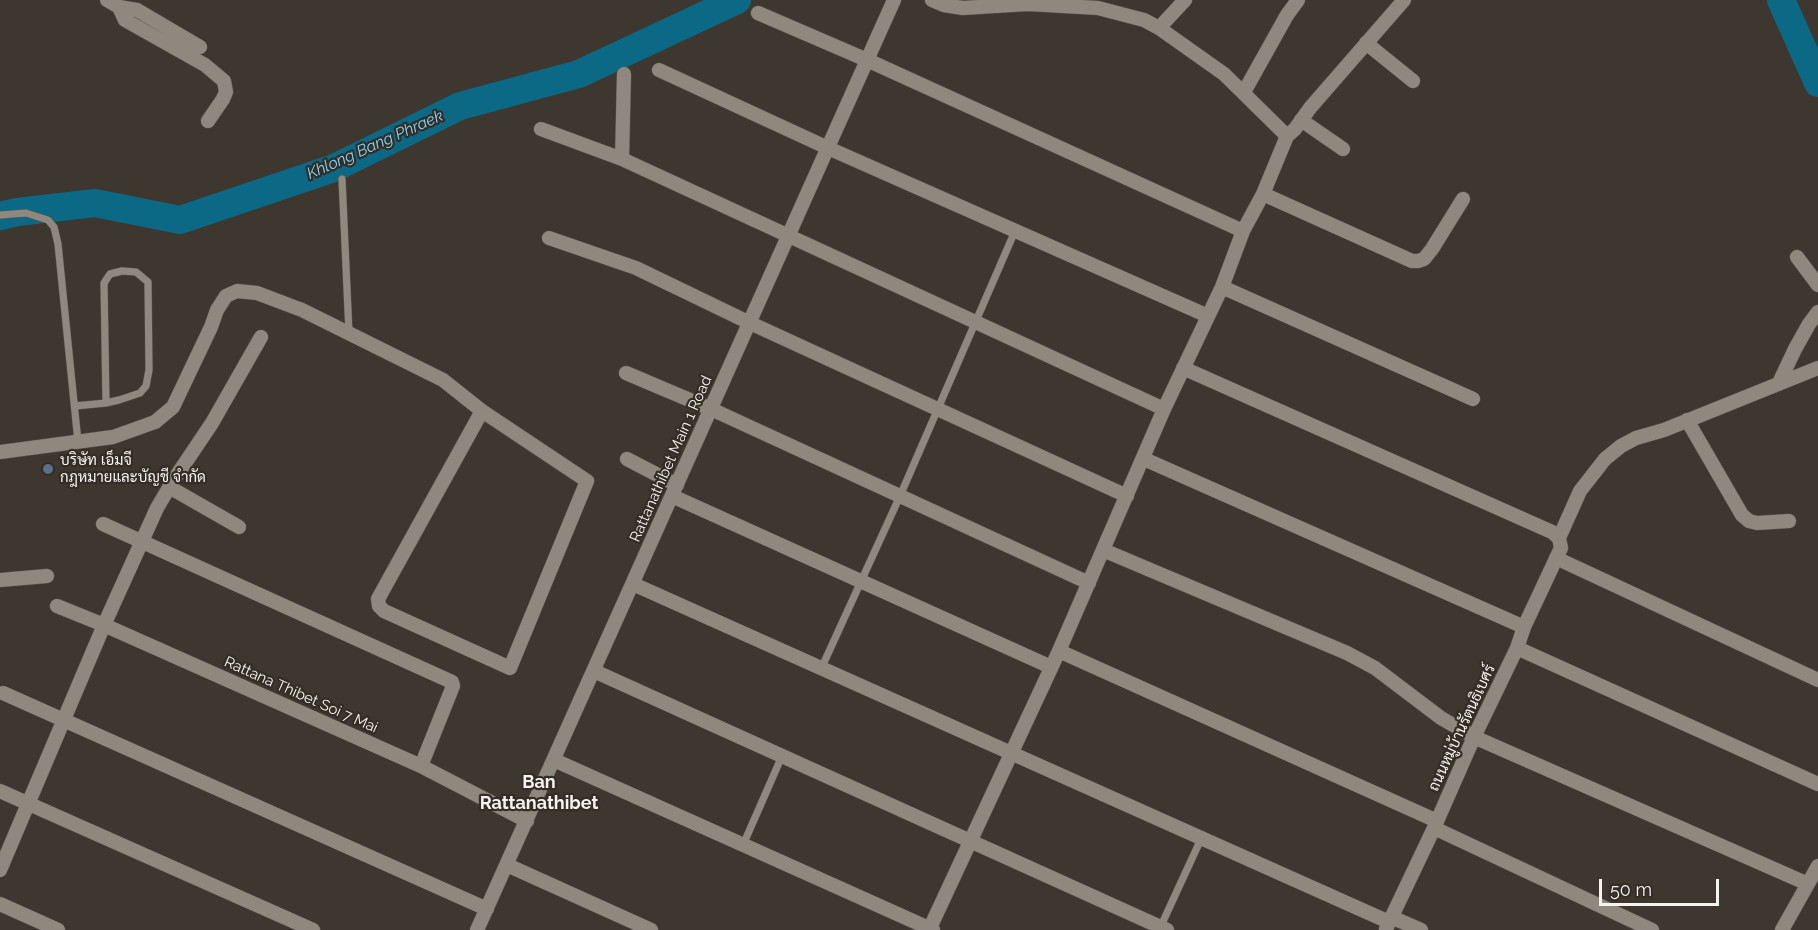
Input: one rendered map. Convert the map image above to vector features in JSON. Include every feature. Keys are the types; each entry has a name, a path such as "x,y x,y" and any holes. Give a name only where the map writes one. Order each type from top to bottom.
{"street":[{"name":"Rattanathibet Main 1 Road","path":"477,930 894,0"},
{"path":"932,0 944,5 963,8 1028,4 1098,8 1144,20 1224,74 1287,136"},
{"path":"1159,28 1185,0"},
{"path":"1244,92 1287,15 1298,0"},
{"path":"554,760 931,930 1059,651 1164,409 1222,287 1242,231 1263,194 1287,136 1404,0"},
{"path":"113,3 138,9 200,47"},
{"path":"113,3 125,20 205,65 224,81 226,92 208,121"},
{"path":"758,13 867,60 1242,231"},
{"path":"1366,43 1413,81"},
{"path":"659,70 828,148 1208,316"},
{"path":"622,159 624,74"},
{"path":"1301,120 1343,149"},
{"path":"541,129 622,159 1164,409"},
{"path":"1263,194 1412,261 1424,259 1463,199"},
{"path":"549,238 636,268 1126,496"},
{"path":"1797,256 1818,285"},
{"path":"1222,287 1473,399"},
{"path":"0,452 113,437 155,422 173,407 217,310 226,296 237,291 257,293 302,310 443,380 482,411 587,481 510,668 384,611 379,606 378,599 482,411"},
{"path":"1779,383 1795,349 1818,312"},
{"path":"0,870 65,722 104,625 157,508 212,423 261,337"},
{"path":"1183,368 1552,532 1559,538"},
{"name":"ถนนหมู่บ้านรัตนธิเบศร์","path":"1388,923 1435,825 1473,736 1517,648 1524,627 1561,548 1559,538 1580,491 1605,459 1620,446 1818,368"},
{"path":"626,373 711,409 1089,583"},
{"path":"1688,420 1742,515 1749,521 1757,523 1790,521"},
{"path":"627,459 675,490 861,581 1051,667"},
{"path":"1144,459 1524,627"},
{"path":"169,487 239,526"},
{"path":"103,524 452,682 453,686 421,766"},
{"path":"1103,550 1347,654 1375,668 1442,718 1473,736 1808,884"},
{"path":"1556,558 1818,680"},
{"path":"0,580 46,576"},
{"path":"633,584 1388,923 1421,930"},
{"name":"Rattana Thibet Soi 7 Mai","path":"57,606 421,766 527,821"},
{"path":"1517,648 1818,784"},
{"path":"1059,651 1435,825 1652,930"},
{"path":"594,671 1162,929"},
{"path":"3,693 487,909"},
{"path":"0,791 313,930"},
{"path":"507,865 651,930"},
{"path":"1782,930 1818,866"},
{"path":"0,904 58,930"},
{"path":"1616,930 1620,916"}],"lane":[{"path":"342,178 349,333"},
{"path":"0,216 26,213 48,219 54,227 58,244 78,442"},
{"path":"821,669 939,409 1015,231"},
{"path":"75,406 106,403 140,393 146,386 149,370 148,282 136,272 122,271 110,274 104,283 106,403"},
{"path":"743,845 782,756"},
{"path":"1162,929 1201,839"}],"waterway":[{"name":"Khlong Bang Phraek","path":"0,216 95,203 180,220 334,168 460,106 579,74 737,0"},
{"name":"Khlong Bang Phraek","path":"1781,0 1818,83"}],"place":[{"name":"บริษัท เอ็มจี กฎหมายและบัญชี จำกัด","path":"48,469"}],"district":[{"name":"Ban Rattanathibet","path":"539,793"}]}
